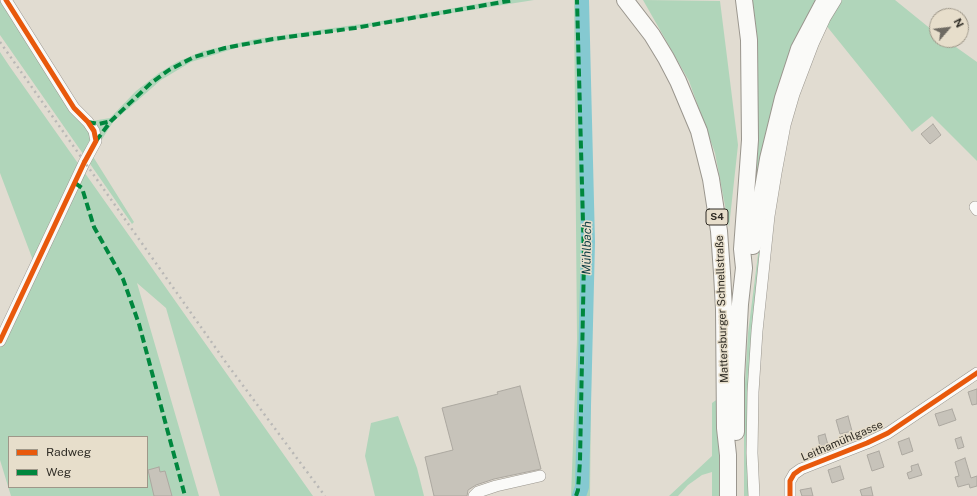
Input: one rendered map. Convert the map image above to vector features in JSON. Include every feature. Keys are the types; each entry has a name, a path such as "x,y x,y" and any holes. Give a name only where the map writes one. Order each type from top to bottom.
{"highway":[{"name":"Mattersburger Schnellstraße","path":"625,0 652,35 678,81 699,131 711,178 719,231 722,273 728,496"},
{"name":"Mattersburger Schnellstraße","path":"736,496 736,378 744,268 742,250 750,140 749,40 744,0"},
{"path":"739,326 745,305 756,222 764,179 782,98 799,49 825,0"},
{"path":"728,455 734,305 738,268 742,250"}],"street":[{"path":"0,342 84,163 96,141 94,131 88,122 74,108 6,0"},
{"path":"754,496 752,453 753,399 757,331 769,216 776,173 785,125 794,94 813,44 825,18 836,0"},
{"name":"Leithamühlgasse","path":"790,496 790,481 794,474 801,469 868,443 888,433 977,373"},
{"path":"474,496 478,492 496,486 540,476"}],"green space":[{"path":"0,0 11,0 85,117 92,121 110,118 136,91 159,73 177,62 203,51 256,39 375,22 499,0 534,0 239,47 191,62 161,80 113,122 92,155 134,222 132,224 0,35"},
{"path":"574,0 588,0 592,292 590,496 571,496 577,339"},
{"path":"643,0 720,1 738,145 729,227 715,153 689,81"},
{"path":"744,0 825,0 761,192 747,190"},
{"path":"841,0 895,0 929,28 929,48 957,48 977,62 977,161 932,116 912,132 825,24"},
{"path":"0,52 313,496 220,496 166,308 137,283 199,496 11,496 9,488 148,488 148,436 8,436 8,486 0,460 0,334 34,263 0,173"},
{"path":"766,215 752,496 744,496 744,401 748,333 760,239"},
{"path":"719,398 721,496 712,496 712,472 702,475 688,485 678,496 669,496 712,456 712,403"},
{"path":"398,416 417,468 424,496 375,496 365,456 371,423"}],"building":[{"path":"933,124 941,135 930,144 921,134"},
{"path":"520,386 541,469 494,479 476,485 468,490 467,496 434,496 425,457 453,450 442,408 498,394 497,392"},
{"path":"977,389 977,404 972,405 968,392"},
{"path":"952,409 956,420 939,426 935,414"},
{"path":"848,416 852,431 840,434 836,420"},
{"path":"825,434 828,445 820,447 818,436"},
{"path":"961,437 964,447 958,449 955,439"},
{"path":"909,438 913,451 902,455 898,442"},
{"path":"879,451 884,467 872,471 867,455"},
{"path":"965,458 971,478 977,476 977,486 970,488 969,484 958,487 955,477 959,476 955,462"},
{"path":"918,464 922,475 909,479 907,473 912,471 911,466"},
{"path":"840,466 844,479 832,483 828,470"},
{"path":"159,467 160,472 165,471 172,496 154,496 148,470"},
{"path":"871,487 873,496 862,496 860,490"},
{"path":"811,488 813,496 802,496 800,490"}],"waterway":[{"name":"Mühlbach","path":"579,496 582,487 588,242 582,0"}],"railway":[{"path":"0,42 227,364 325,496"}],"marked path":[{"path":"96,141 111,121 151,83 169,70 194,57 225,48 273,39 355,28 514,0"},
{"path":"576,496 578,490 580,461 584,259 577,0"},
{"path":"88,122 99,124 111,121"},
{"path":"75,183 82,188 94,227 123,279 139,324 185,496"}],"cycle path":[{"path":"0,341 84,163 96,141 94,131 88,122 74,108 6,0"},
{"path":"790,496 790,481 794,474 801,469 867,443 888,433 977,373"}]}
